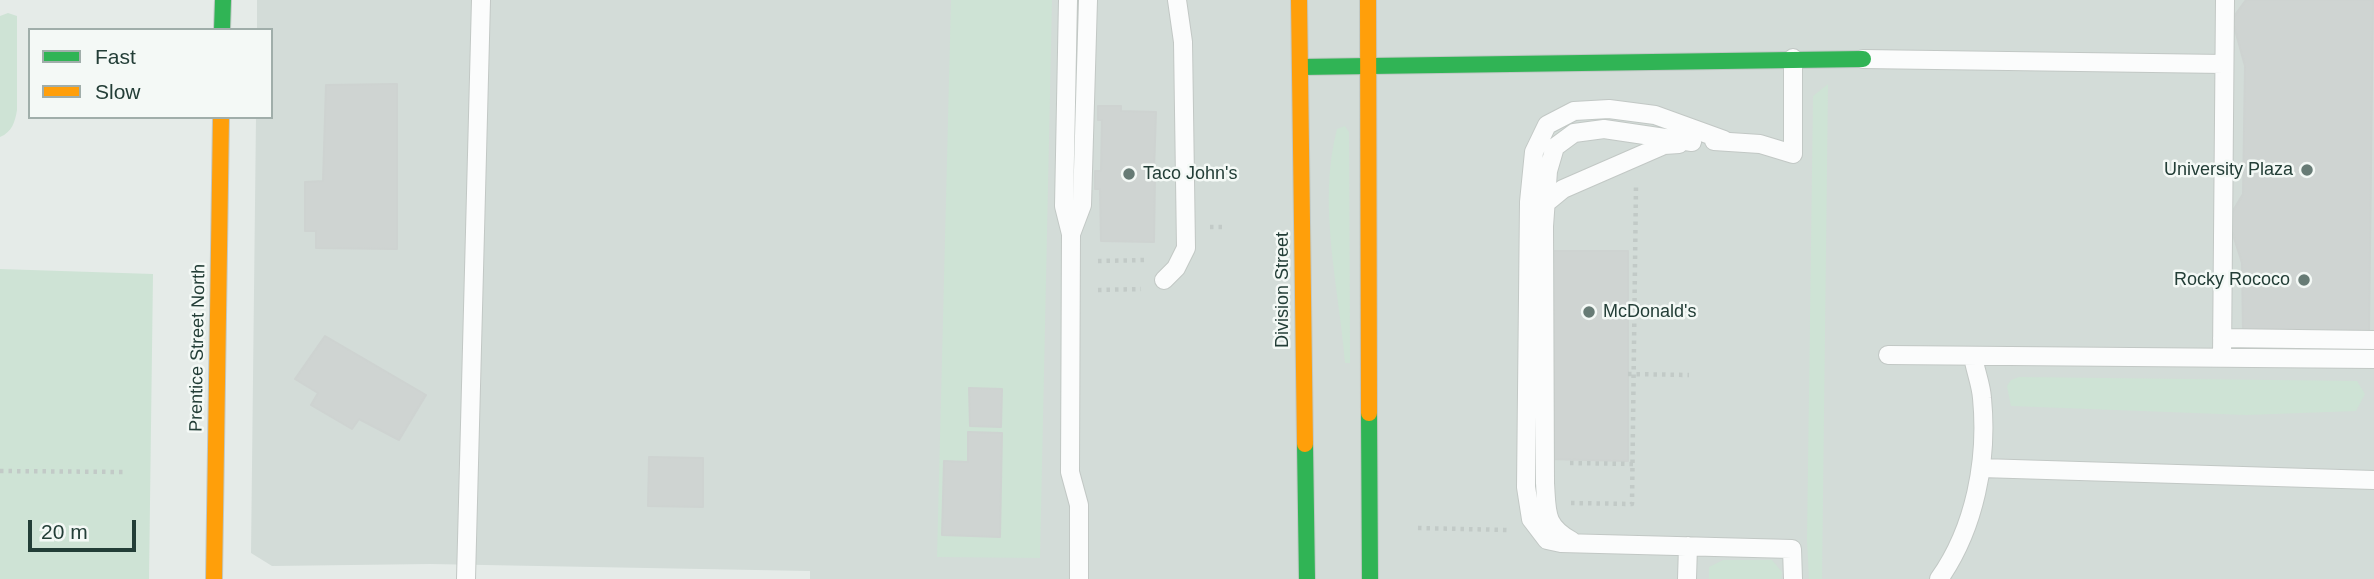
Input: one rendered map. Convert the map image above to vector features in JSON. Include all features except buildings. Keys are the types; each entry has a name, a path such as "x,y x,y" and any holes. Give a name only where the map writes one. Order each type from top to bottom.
{"main road":[{"path":"222,28 223,0"},
{"name":"Division Street","path":"1299,0 1307,579"},
{"path":"1368,0 1370,579"},
{"path":"1300,67 1863,59"},
{"name":"Prentice Street North","path":"214,579 221,119"}],"lane":[{"path":"466,579 481,0"},
{"path":"1068,0 1064,206 1071,234 1070,472 1079,505 1079,579"},
{"path":"1167,0 1175,12 1183,42"},
{"path":"1164,280 1176,268 1186,248 1183,42 1177,0"},
{"path":"1183,42 1189,24 1189,0"},
{"path":"2222,357 2225,0"},
{"path":"1071,234 1082,205 1090,3"},
{"path":"1546,203 1563,189 1664,145 1724,140 1759,144 1793,154 1793,58"},
{"path":"1863,59 2224,64"},
{"path":"1724,140 1655,115 1609,109 1574,111 1546,125 1534,152 1529,202 1526,487 1531,519 1547,540 1792,549 1793,579"},
{"path":"1577,543 1557,533 1549,522 1546,502 1548,171 1555,147 1574,133 1604,129 1692,142"},
{"path":"2222,338 2374,340"},
{"path":"1888,355 2374,359"},
{"path":"1939,579 1968,524 1981,468 1982,397 1973,356"},
{"path":"1981,468 2374,480"},
{"path":"1687,579 1688,546"}],"path":[{"path":"1567,503 1632,504 1631,374 1636,181"},
{"path":"1094,261 1148,260"},
{"path":"1094,289 1144,289"},
{"path":"1631,374 1689,375"},
{"path":"1557,462 1633,464"},
{"path":"0,471 125,472"},
{"path":"1418,528 1513,529"}],"shaded area":[{"path":"257,0 2374,0 2374,579 810,579 810,571 430,564 272,566 251,553 256,119 273,119 273,28 257,28"}],"green space":[{"path":"951,0 1052,0 1040,558 937,557"},
{"path":"8,13 17,16 17,110 12,126 0,137 0,16"},
{"path":"1828,84 1822,579 1809,579 1807,540 1813,96"},
{"path":"1345,126 1349,132 1350,363 1345,363 1329,216 1331,157 1337,129"},
{"path":"0,269 153,274 149,579 0,579"},
{"path":"2019,377 2357,381 2365,394 2356,411 2246,415 2011,406 2007,386 2011,380"},
{"path":"1723,560 1772,560 1782,572 1781,579 1709,579 1709,567"}],"traffic: fast":[{"path":"222,28 223,0"},
{"path":"1300,67 1863,59"},
{"path":"1369,413 1370,579"},
{"path":"1305,444 1307,579"}],"traffic: slow":[{"path":"1299,0 1305,444"},
{"path":"1368,0 1369,413"},
{"path":"214,579 221,119"}],"place":[{"name":"University Plaza","path":"2307,170"},
{"name":"Taco John's","path":"1129,174"},
{"name":"Rocky Rococo","path":"2304,280"},
{"name":"McDonald's","path":"1589,312"}]}
